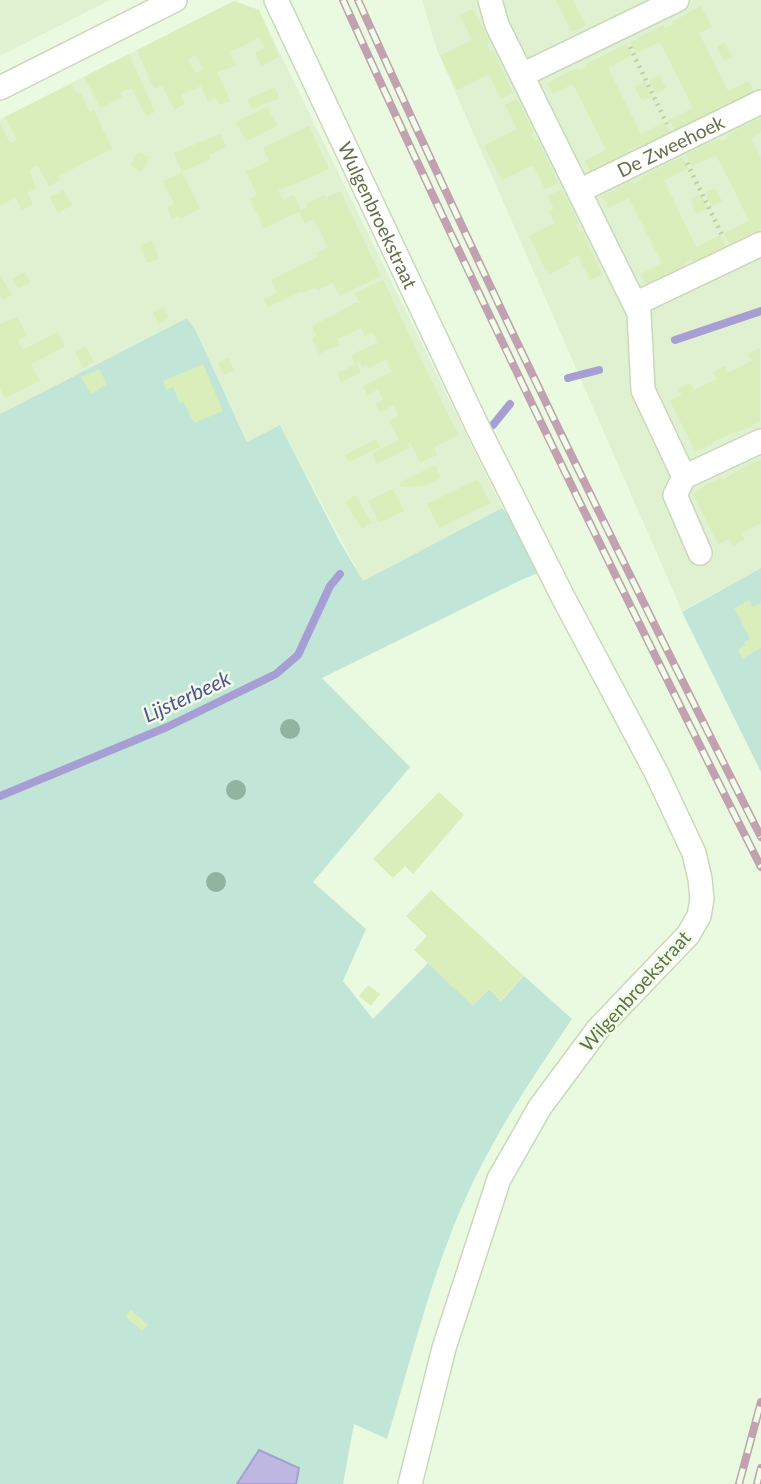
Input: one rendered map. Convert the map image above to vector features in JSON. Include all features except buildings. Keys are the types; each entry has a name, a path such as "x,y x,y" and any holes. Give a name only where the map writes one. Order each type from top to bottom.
{"street":[{"path":"0,89 175,0"},
{"name":"Wulgenbroekstraat","path":"276,0 480,432"},
{"path":"490,0 497,24 639,313 643,390 684,477"},
{"path":"522,75 677,0"},
{"name":"De Zweehoek","path":"579,191 761,102"},
{"path":"635,304 761,244"},
{"name":"Wilgenbroekstraat","path":"410,1484 444,1348 499,1179 540,1107 597,1028 688,935 699,916 702,899 694,853 656,772 563,597 480,432"},
{"path":"700,553 675,495 684,477 761,441"}],"shaded area":[{"path":"0,0 110,0 0,56"},
{"path":"422,0 761,0 761,568 682,611 437,50"},
{"path":"234,1 259,10 502,508 363,581 280,425 248,443 196,331 187,318 0,414 0,119"},
{"path":"187,318 196,331 247,442 280,425 363,581 502,508 510,517 538,573 322,678 410,767 313,882 366,929 343,981 373,1019 428,963 473,1005 489,989 501,1001 524,976 572,1019 507,1119 459,1213 425,1309 387,1439 354,1424 343,1484 0,1484 0,414"},
{"path":"761,568 761,772 682,612"},
{"path":"259,1450 299,1468 296,1484 237,1484"}],"waterway":[{"name":"Lijsterbeek","path":"675,340 761,311"},
{"name":"Lijsterbeek","path":"568,378 599,370"},
{"name":"Lijsterbeek","path":"493,425 510,404"},
{"name":"Lijsterbeek","path":"0,796 167,727 276,674 298,655 330,586 340,574"}],"railway":[{"path":"343,0 547,435 761,867"},
{"path":"358,0 555,421 761,837"},
{"path":"739,1484 761,1402"},
{"path":"757,1484 761,1468"}]}
